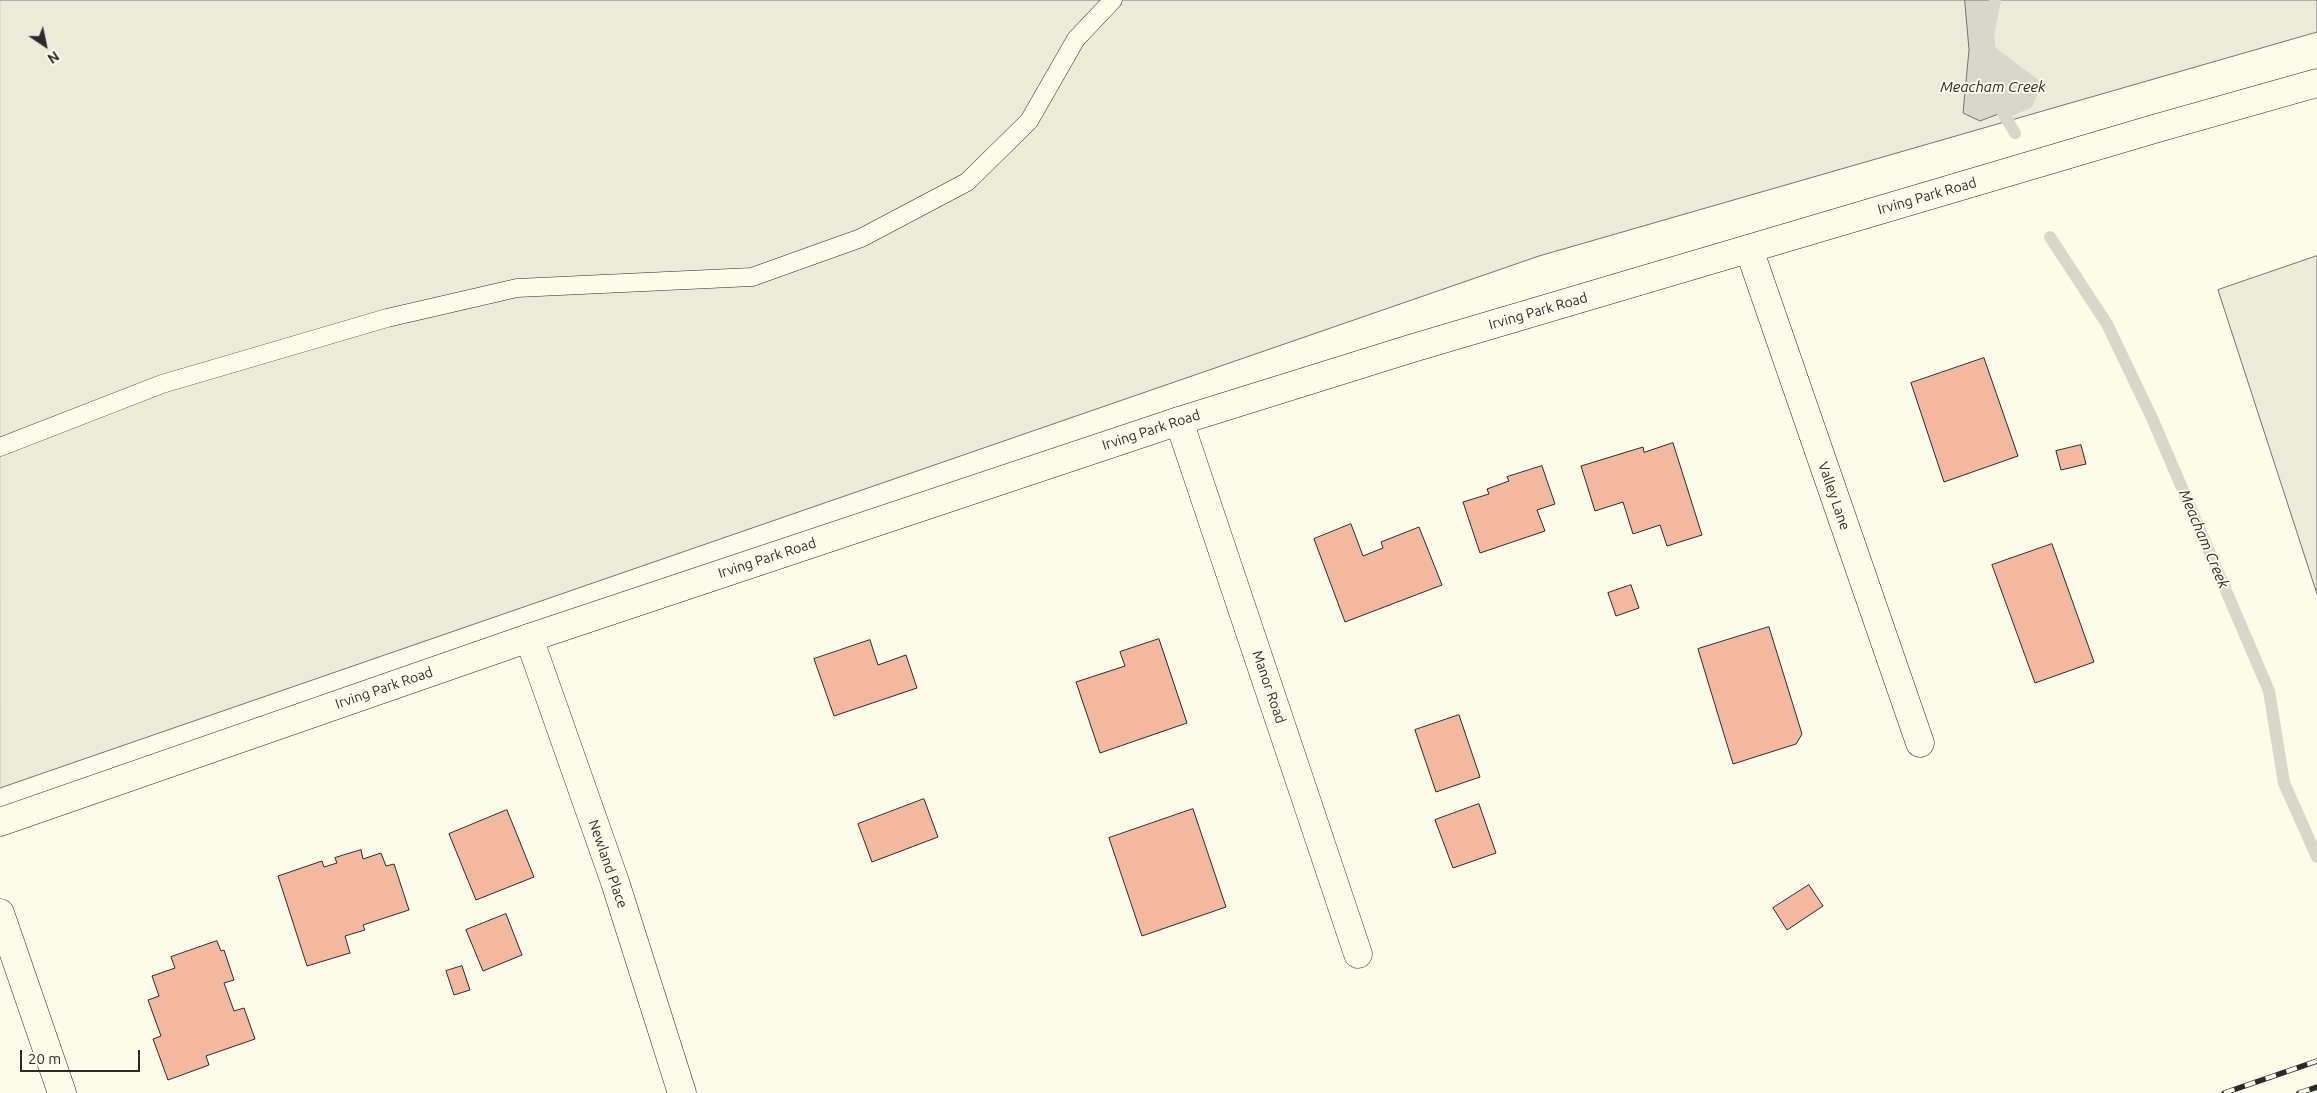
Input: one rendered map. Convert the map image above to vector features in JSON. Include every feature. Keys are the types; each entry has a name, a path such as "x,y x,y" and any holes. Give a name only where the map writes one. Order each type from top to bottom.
{"main road":[{"name":"Irving Park Road","path":"0,822 529,638 1179,421 1413,348 2317,83"},
{"name":"Valley Lane","path":"1749,249 1920,743"},
{"name":"Manor Road","path":"1179,421 1358,954"},
{"name":"Newland Place","path":"529,638 615,882 682,1093"},
{"path":"0,914 62,1093"}],"lane":[{"path":"0,447 162,384 387,318 517,288 752,276 861,238 967,182 1029,121 1076,39 1113,0"}],"shaded area":[{"path":"0,0 2317,0 2317,32 1539,256 0,788"},
{"path":"2317,256 2317,594 2218,290"}],"water":[{"name":"Meacham Creek","path":"1965,0 1995,0 1988,35 1990,51 2035,85 2027,103 1980,121 1963,113 1969,50"}],"building":[{"path":"1984,358 2018,456 1944,482 1911,383"},
{"path":"1673,443 1702,535 1667,546 1660,525 1633,534 1623,502 1595,511 1581,466 1643,447 1644,452"},
{"path":"2081,445 2086,464 2061,470 2056,451"},
{"path":"1542,466 1555,504 1537,510 1545,531 1480,553 1463,502 1489,494 1487,489 1509,481 1507,477"},
{"path":"1351,524 1363,556 1383,548 1381,542 1419,527 1442,585 1345,622 1314,539"},
{"path":"2052,544 2094,662 2035,683 1992,565"},
{"path":"1631,585 1639,608 1616,616 1608,593"},
{"path":"1769,627 1802,734 1796,744 1733,764 1698,649"},
{"path":"1159,639 1187,723 1100,753 1076,682 1125,666 1120,652"},
{"path":"870,640 878,665 906,655 917,688 834,716 814,659"},
{"path":"1459,715 1480,777 1436,792 1415,730"},
{"path":"924,799 938,837 872,862 858,824"},
{"path":"1479,804 1496,853 1453,868 1435,820"},
{"path":"1193,809 1226,907 1142,936 1109,838"},
{"path":"507,810 534,877 476,900 449,834"},
{"path":"361,850 363,859 381,853 386,866 394,864 409,910 363,925 365,930 345,936 350,953 307,966 278,876 322,861 324,867 337,863 335,858"},
{"path":"1809,885 1823,906 1787,930 1773,908"},
{"path":"506,914 522,955 483,971 466,930"},
{"path":"217,941 221,951 224,950 234,980 224,983 234,1011 244,1008 255,1039 206,1056 209,1065 168,1080 153,1039 161,1036 148,1000 159,996 152,976 175,968 171,957"},
{"path":"462,966 470,990 454,995 446,971"}],"waterway":[{"name":"Meacham Creek","path":"1995,0 1988,35 1990,51 2035,85 2027,103 2003,113 2015,133"},
{"name":"Meacham Creek","path":"2050,237 2107,324 2152,418 2269,691 2284,783 2317,857"}],"railway":[{"path":"2224,1093 2317,1061"},
{"path":"2299,1093 2317,1087"}]}
